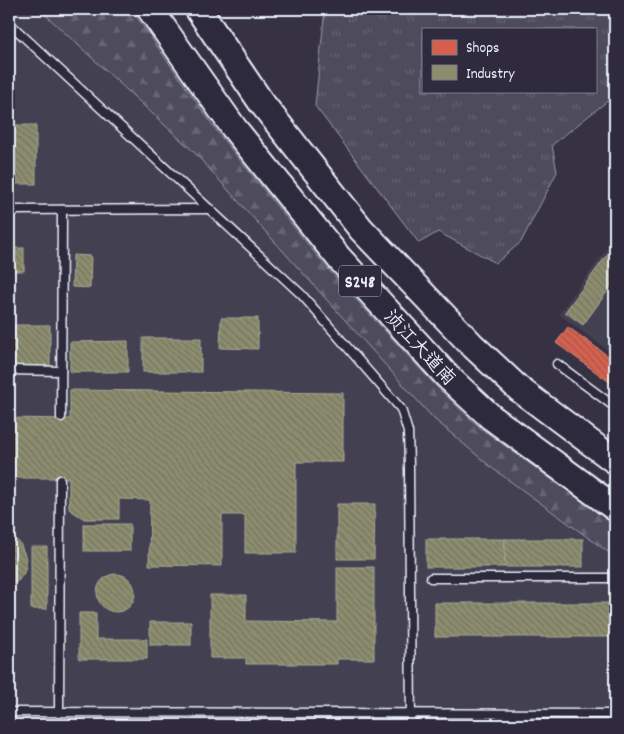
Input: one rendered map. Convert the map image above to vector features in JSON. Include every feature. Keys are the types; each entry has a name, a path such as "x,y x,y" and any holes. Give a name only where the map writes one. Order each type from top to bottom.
{"main road":[{"name":"浈江大道南","path":"150,9 246,144 339,258 447,376 491,416 615,508"},
{"name":"浈江大道南","path":"198,9 261,102 361,229 471,344 519,389 615,461"}],"lane":[{"path":"9,23 302,294 401,409 408,432 410,464 411,725"},
{"path":"9,210 210,209"},
{"path":"61,416 62,210"},
{"path":"557,364 615,407"},
{"path":"9,370 61,371"},
{"path":"59,713 60,480"},
{"path":"431,578 615,578"},
{"path":"9,712 615,714"}],"shaded area":[{"path":"9,9 39,9 194,152 492,468 615,557 615,725 9,725"},
{"path":"615,238 615,356 559,314"}],"green space":[{"path":"39,9 131,9 219,134 327,268 436,386 479,427 615,525 615,557 492,468 433,418 194,152"},
{"path":"325,9 615,9 615,95 552,145 557,172 521,242 496,263 438,232 419,243 315,106"}],"building: Shops":[{"path":"568,327 615,361 615,386 556,343"}],"building: Industry":[{"path":"9,125 36,125 36,184 9,184"},
{"path":"615,244 615,281 583,325 565,312"},
{"path":"9,248 24,248 24,271 9,271"},
{"path":"73,255 91,256 90,288 72,287"},
{"path":"221,318 258,318 258,349 220,348"},
{"path":"9,325 50,325 50,366 10,366"},
{"path":"143,338 201,338 201,372 143,372"},
{"path":"128,341 128,372 70,372 70,342"},
{"path":"70,390 343,393 343,462 296,462 296,553 245,553 245,515 222,515 222,566 149,565 150,500 119,499 119,519 84,519 69,509 69,478 9,478 9,418 70,419"},
{"path":"337,504 375,504 374,559 337,559"},
{"path":"84,524 130,524 130,551 84,551"},
{"path":"9,535 20,543 26,558 26,566 19,580 9,587"},
{"path":"426,539 505,539 505,567 426,567"},
{"path":"505,539 583,539 583,567 505,567"},
{"path":"31,547 47,547 47,609 31,609"},
{"path":"337,567 374,567 374,659 337,659 337,664 246,664 246,658 210,658 210,595 246,595 246,621 337,622"},
{"path":"116,574 130,579 135,593 130,607 116,612 102,607 97,593 102,579"},
{"path":"435,603 615,603 615,637 435,637"},
{"path":"79,613 96,613 96,639 147,639 147,659 79,659"},
{"path":"150,622 191,622 191,645 150,645"}]}
